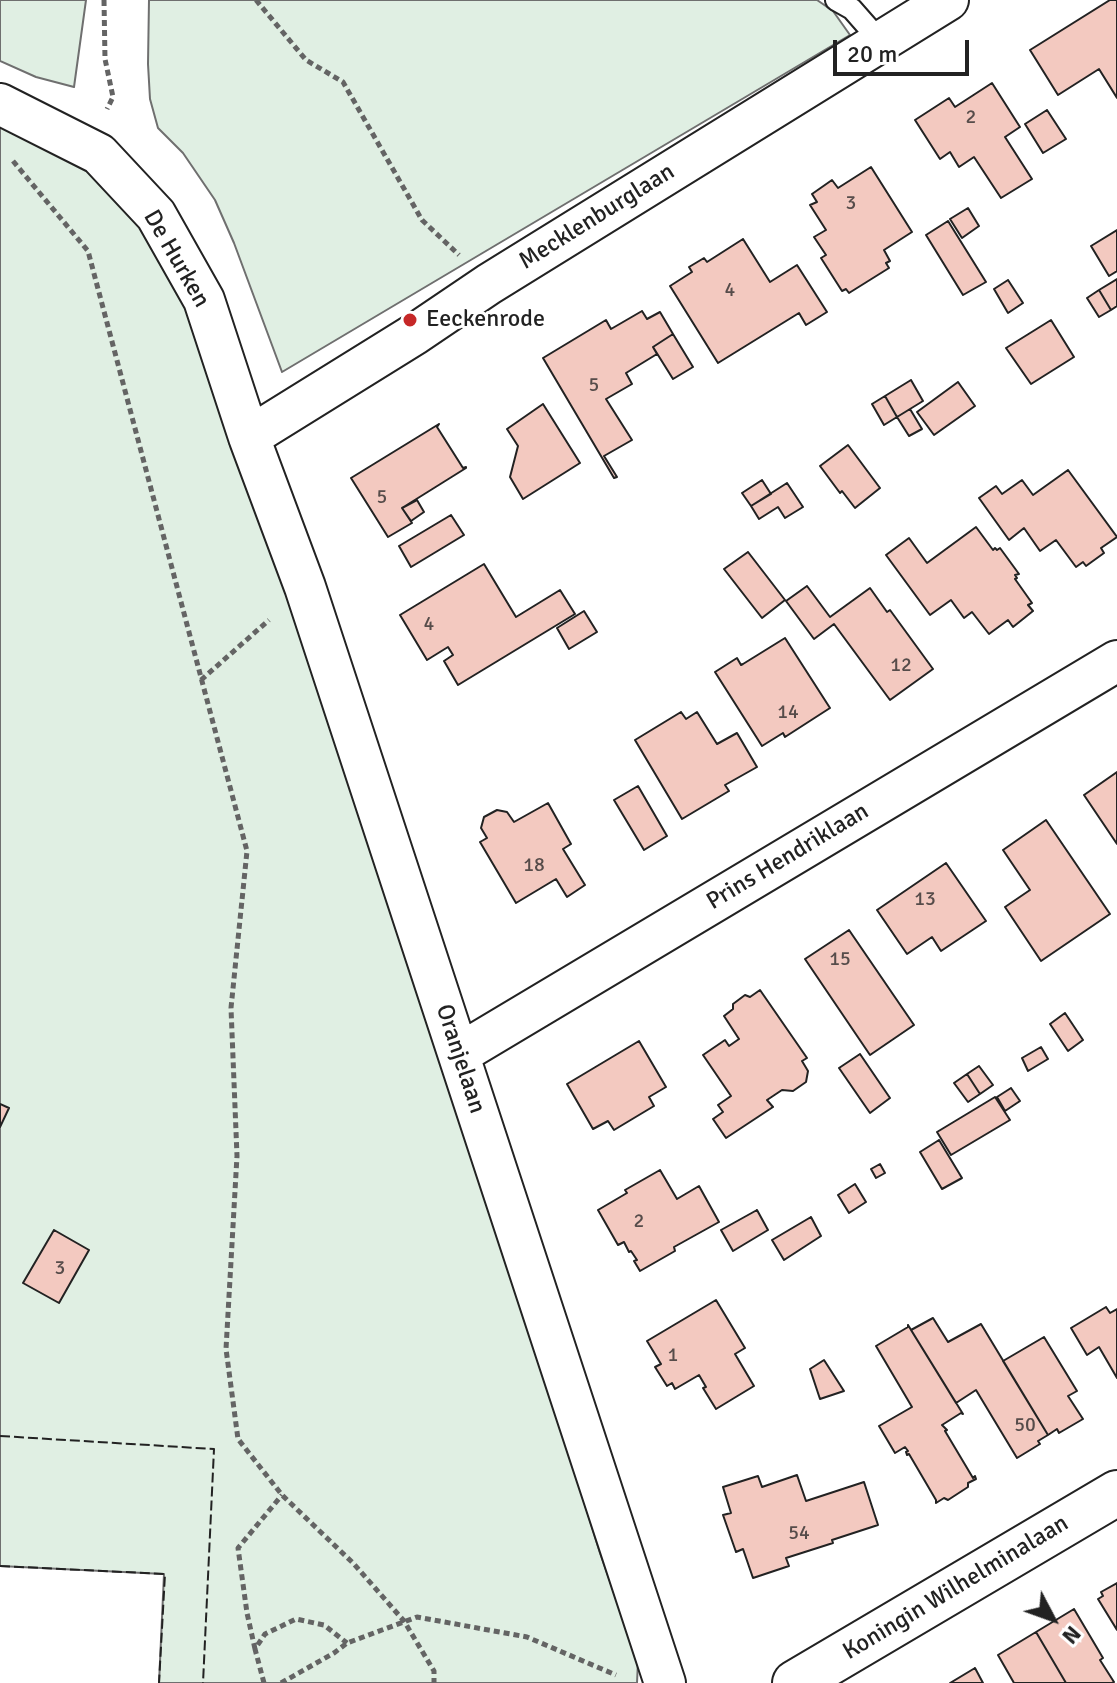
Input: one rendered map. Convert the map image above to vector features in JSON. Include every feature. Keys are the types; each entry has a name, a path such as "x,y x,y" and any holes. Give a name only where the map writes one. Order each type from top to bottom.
{"street":[{"name":"Mecklenburglaan","path":"249,437 489,284 948,0"},
{"name":"De Hurken","path":"0,104 99,154 156,215 204,300 249,437"},
{"name":"Oranjelaan","path":"249,437 305,587 665,1683"},
{"name":"Prins Hendriklaan","path":"459,1054 1117,661"},
{"name":"Koningin Wilhelminalaan","path":"795,1683 1117,1493"}],"lane":[{"path":"836,0 852,9 881,42"}],"path":[{"path":"89,149 113,97 105,59 104,0"},
{"path":"256,0 306,60 343,82 422,220 489,284"},
{"path":"10,157 88,251 247,851 231,1008 237,1156 226,1349 238,1439 282,1495 353,1563 404,1621 434,1671 434,1683"},
{"path":"201,680 305,587"},
{"path":"264,1683 247,1613 238,1548 282,1495"},
{"path":"281,1683 347,1643 417,1617 527,1637 622,1677"},
{"path":"255,1649 265,1634 296,1619 324,1625 347,1643"}],"green space":[{"path":"0,0 86,0 74,87 36,77 0,61"},
{"path":"149,0 817,0 833,11 850,35 282,372 215,200 183,153 158,128 150,99"},
{"path":"0,123 99,169 173,266 233,429 483,1177 600,1553 638,1661 637,1683 159,1683 164,1574 0,1566"}],"building":[{"path":"1110,0 1117,0 1117,98 1099,69 1058,95 1030,50"},
{"path":"992,83 1020,127 1005,137 1032,179 1001,198 974,157 959,167 950,152 940,159 915,120 949,98 955,107"},
{"path":"1047,110 1066,139 1043,153 1025,124"},
{"path":"871,167 912,232 884,250 890,261 886,263 889,268 849,293 846,289 842,291 821,258 826,255 814,237 826,230 810,205 817,202 812,194 832,180 838,188"},
{"path":"968,208 979,226 962,238 950,219"},
{"path":"948,221 986,282 963,295 926,235"},
{"path":"1117,230 1117,271 1109,276 1091,246"},
{"path":"743,239 770,282 797,265 827,312 806,325 799,313 718,363 670,286 692,272 689,267 704,258 707,262"},
{"path":"1117,279 1117,306 1111,310 1099,290"},
{"path":"1008,280 1023,303 1008,313 994,289"},
{"path":"1099,290 1111,310 1099,317 1087,298"},
{"path":"642,311 647,319 660,312 673,334 653,347 657,354 626,373 632,384 606,399 632,440 604,456 617,477 614,478 543,358 606,320 611,329"},
{"path":"1051,320 1074,357 1031,384 1006,348"},
{"path":"673,334 693,367 673,379 653,347"},
{"path":"911,380 923,401 897,417 885,396"},
{"path":"958,382 975,406 934,435 917,412"},
{"path":"885,396 897,417 884,425 872,404"},
{"path":"543,404 580,463 523,499 510,477 518,446 507,429"},
{"path":"910,409 922,429 909,436 897,417"},
{"path":"439,424 437,427 463,468 466,468 402,508 412,523 388,537 351,478"},
{"path":"848,445 880,488 855,508 820,466"},
{"path":"1068,470 1117,537 1101,548 1104,553 1086,566 1083,562 1076,567 1056,540 1040,551 1024,528 1009,540 979,498 996,486 1002,494 1022,480 1033,495"},
{"path":"762,480 771,494 751,506 742,493"},
{"path":"787,483 803,507 785,518 778,507 759,519 751,506"},
{"path":"417,500 424,512 411,521 402,508"},
{"path":"451,515 464,535 411,567 399,546"},
{"path":"976,527 993,550 1000,548 1019,574 1015,575 1015,579 1032,603 1028,605 1033,611 1013,627 1008,620 989,634 972,612 964,618 951,600 930,615 886,555 909,538 927,563"},
{"path":"748,552 785,600 762,618 724,569"},
{"path":"484,564 516,617 560,590 575,614 458,685 444,661 453,655 448,647 427,660 400,615"},
{"path":"807,586 830,617 870,588 933,669 890,700 834,624 814,639 786,601"},
{"path":"584,611 597,632 569,649 557,628"},
{"path":"785,638 830,708 785,737 783,733 762,746 715,672 737,658 741,665"},
{"path":"681,712 686,719 697,712 717,744 737,733 757,767 725,785 729,791 682,819 635,740"},
{"path":"1117,772 1117,844 1084,795"},
{"path":"638,786 667,836 644,850 614,800"},
{"path":"548,803 571,844 563,849 585,885 567,897 556,879 516,903 480,842 487,838 481,828 484,817 497,810 507,812 514,822"},
{"path":"1046,820 1110,914 1041,961 1005,907 1030,890 1003,850"},
{"path":"946,863 986,921 941,951 932,937 907,954 877,910"},
{"path":"849,930 914,1025 870,1055 805,959"},
{"path":"760,990 807,1058 802,1061 808,1071 806,1082 793,1091 782,1090 767,1100 773,1107 726,1138 713,1119 723,1112 718,1105 731,1096 703,1055 725,1040 729,1046 739,1039 724,1016 745,995 750,997"},
{"path":"1065,1013 1083,1040 1068,1051 1050,1024"},
{"path":"639,1041 666,1087 649,1097 654,1106 614,1130 608,1121 593,1129 567,1084"},
{"path":"1041,1047 1048,1059 1028,1071 1022,1058"},
{"path":"860,1054 890,1098 870,1113 839,1068"},
{"path":"979,1066 993,1085 980,1094 967,1074"},
{"path":"967,1074 980,1094 968,1102 954,1083"},
{"path":"1011,1088 1020,1101 1005,1111 997,1097"},
{"path":"995,1097 1010,1120 951,1155 937,1132"},
{"path":"0,1104 9,1108 0,1127"},
{"path":"939,1140 962,1178 942,1189 920,1152"},
{"path":"880,1164 885,1173 876,1178 871,1169"},
{"path":"660,1170 677,1199 699,1186 719,1222 674,1247 675,1251 640,1271 631,1251 624,1242 618,1245 598,1210"},
{"path":"855,1184 866,1202 849,1213 838,1195"},
{"path":"757,1210 768,1230 733,1251 721,1230"},
{"path":"811,1217 821,1236 784,1260 772,1240"},
{"path":"54,1230 89,1250 59,1303 23,1283"},
{"path":"716,1300 745,1348 735,1354 754,1386 716,1409 699,1375 675,1389 672,1383 667,1386 655,1367 661,1364 647,1341"},
{"path":"1106,1307 1110,1313 1117,1309 1117,1378 1099,1347 1087,1355 1071,1328"},
{"path":"933,1318 948,1342 981,1324 1048,1435 1038,1441 1040,1444 1017,1458 976,1390 956,1403 911,1330"},
{"path":"908,1325 963,1414 942,1425 976,1479 948,1500 944,1498 936,1503 907,1455 908,1451 905,1447 895,1453 879,1426 912,1407 876,1346"},
{"path":"1044,1337 1077,1391 1068,1396 1083,1419 1059,1433 1057,1429 1048,1435 1003,1361"},
{"path":"824,1360 844,1391 820,1399 810,1369"},
{"path":"797,1475 806,1501 864,1482 878,1525 786,1558 789,1566 753,1578 743,1549 736,1552 723,1515 731,1513 723,1487 758,1476 762,1487"},
{"path":"1117,1583 1117,1630 1098,1599 1103,1596 1101,1592"},
{"path":"1074,1609 1114,1682 1066,1683 1036,1632"},
{"path":"1036,1632 1066,1683 1014,1683 998,1655"},
{"path":"975,1668 983,1683 950,1683"}],"fence":[{"path":"0,1436 214,1449 203,1683"},
{"path":"0,1566 165,1574 159,1683"}],"place":[{"name":"Eeckenrode","path":"410,320"}]}
